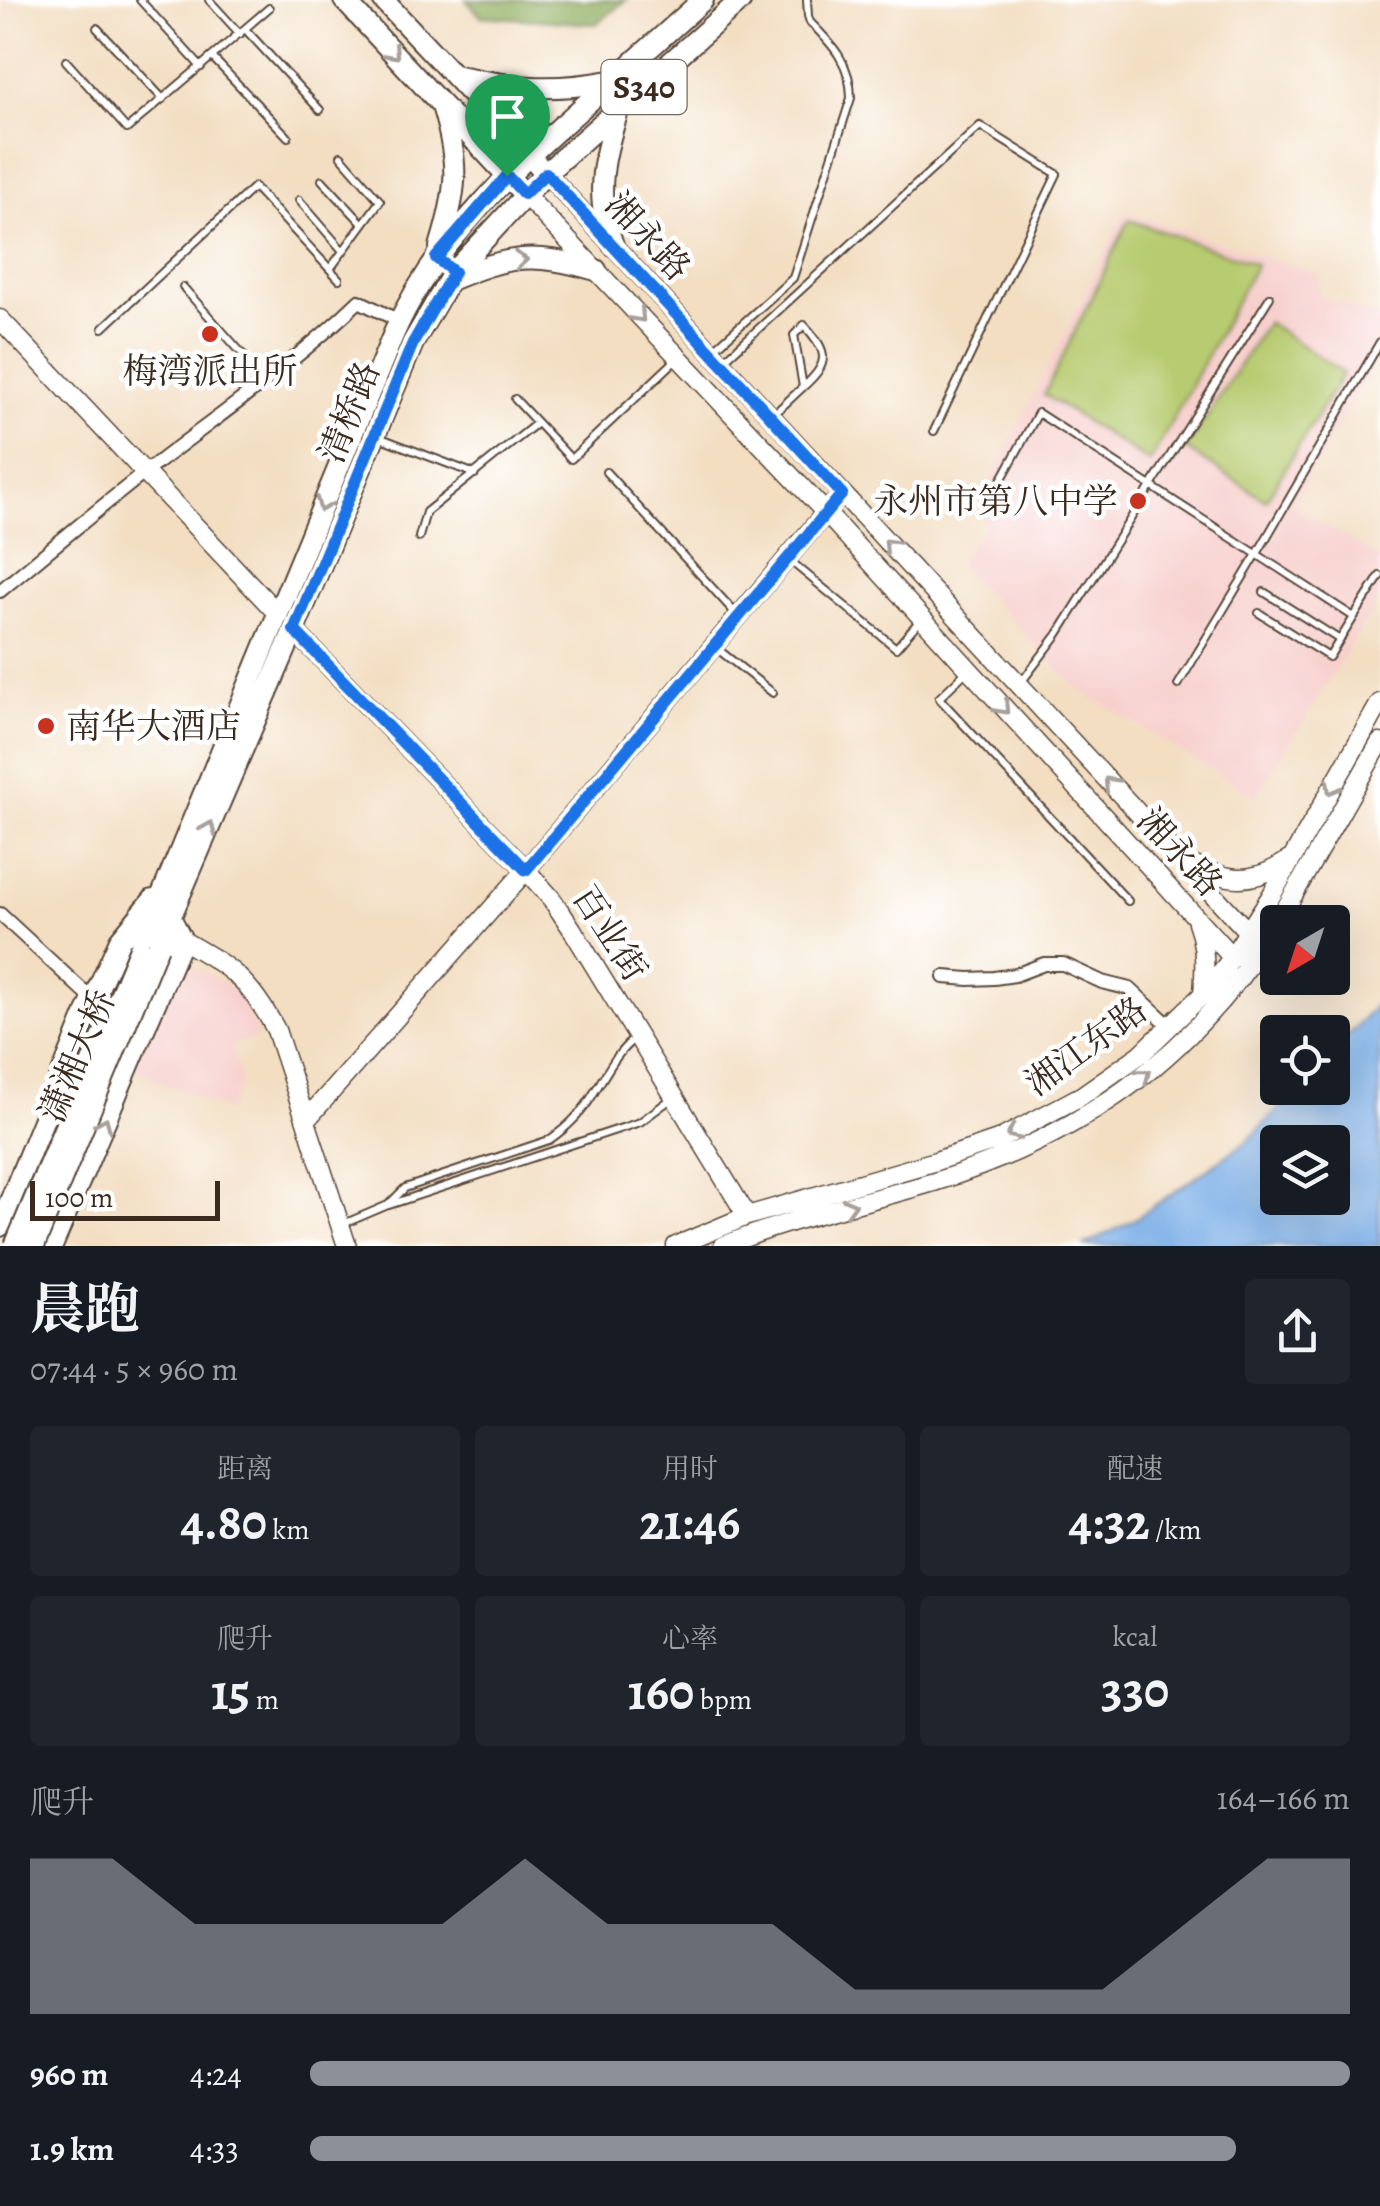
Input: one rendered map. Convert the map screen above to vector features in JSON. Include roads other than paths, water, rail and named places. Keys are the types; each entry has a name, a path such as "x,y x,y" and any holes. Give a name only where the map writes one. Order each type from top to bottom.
{"main road":[{"name":"湘永路","path":"344,0 826,513 1232,957"},
{"name":"湘永路","path":"383,0 1248,932 1256,958"},
{"name":"清桥路","path":"149,947 164,886 399,321 436,258 507,176 702,0"},
{"name":"清桥路","path":"149,947 170,917 413,343 451,277 524,194 741,0"},
{"name":"S340","path":"454,75 534,89 611,82"},
{"path":"611,82 622,106 606,148 603,206 612,246"},
{"path":"442,106 452,138 456,171 452,208 436,258 451,277 522,257 556,259 596,270"},
{"path":"0,319 278,614"},
{"path":"306,1120 526,870 842,494"},
{"name":"百业街","path":"294,630 551,898 746,1216"},
{"name":"湘江东路","path":"676,1246 746,1216 936,1162 998,1140 1109,1079 1171,1027 1232,957 1294,857 1380,703"},
{"name":"湘江东路","path":"1288,905 1380,742"},
{"path":"1182,860 1218,876 1244,880 1272,872 1294,857"},
{"path":"32,1246 0,1230 120,940 164,886"},
{"path":"170,917 182,940 240,977 261,1002 282,1044 346,1246"},
{"path":"1195,917 1204,942 1203,994"},
{"path":"52,1246 182,940"},
{"name":"潇湘大桥","path":"16,1246 149,947"},
{"name":"潇湘大桥","path":"32,1246 149,947"},
{"name":"湘江东路","path":"723,1246 979,1166 1078,1121 1116,1097 1184,1041 1260,952"},
{"path":"1232,957 1256,958"},
{"path":"12,1198 20,1212 46,1223 62,1221"}],"street":[{"path":"0,591 264,378 318,340 356,298 399,321"},
{"path":"0,914 93,1000"},
{"path":"944,977 994,978 1044,964 1063,964 1102,982 1130,989 1171,1027"}],"lane":[{"path":"140,0 201,67"},
{"path":"210,0 320,110"},
{"path":"716,358 793,278 851,98 844,60 810,22 808,0"},
{"path":"66,61 127,129 269,8"},
{"path":"97,28 163,99"},
{"path":"212,57 288,137"},
{"path":"716,358 980,126 1057,174 934,431"},
{"path":"330,270 380,201 341,156"},
{"path":"322,180 363,224"},
{"path":"103,328 254,186 339,280"},
{"path":"298,200 343,251"},
{"path":"182,287 246,358"},
{"path":"1019,685 1058,634 1270,297"},
{"path":"771,417 803,388 822,366 822,348 804,326 794,335 803,388"},
{"path":"1178,685 1380,342"},
{"path":"515,399 572,459 678,358"},
{"path":"992,497 1038,414 1354,617"},
{"path":"419,537 426,512 537,423"},
{"path":"375,435 475,474"},
{"path":"606,472 739,617"},
{"path":"788,559 896,648 922,618"},
{"path":"1259,613 1329,657 1380,576"},
{"path":"1264,592 1340,640"},
{"path":"714,646 773,693"},
{"path":"968,670 939,698 1128,901"},
{"path":"388,1206 404,1188 549,1140 564,1130 594,1094 618,1051 637,1036"},
{"path":"340,1225 640,1122 674,1097"}],"water":[{"path":"1380,1001 1380,1246 1083,1246 1135,1219 1248,1141 1260,1129 1260,1215 1350,1215 1350,1125 1263,1125 1283,1105 1350,1105 1350,1033"}],"place":[{"name":"梅湾派出所","path":"210,334"},
{"name":"永州市第八中学","path":"1138,501"},
{"name":"南华大酒店","path":"46,726"}]}
